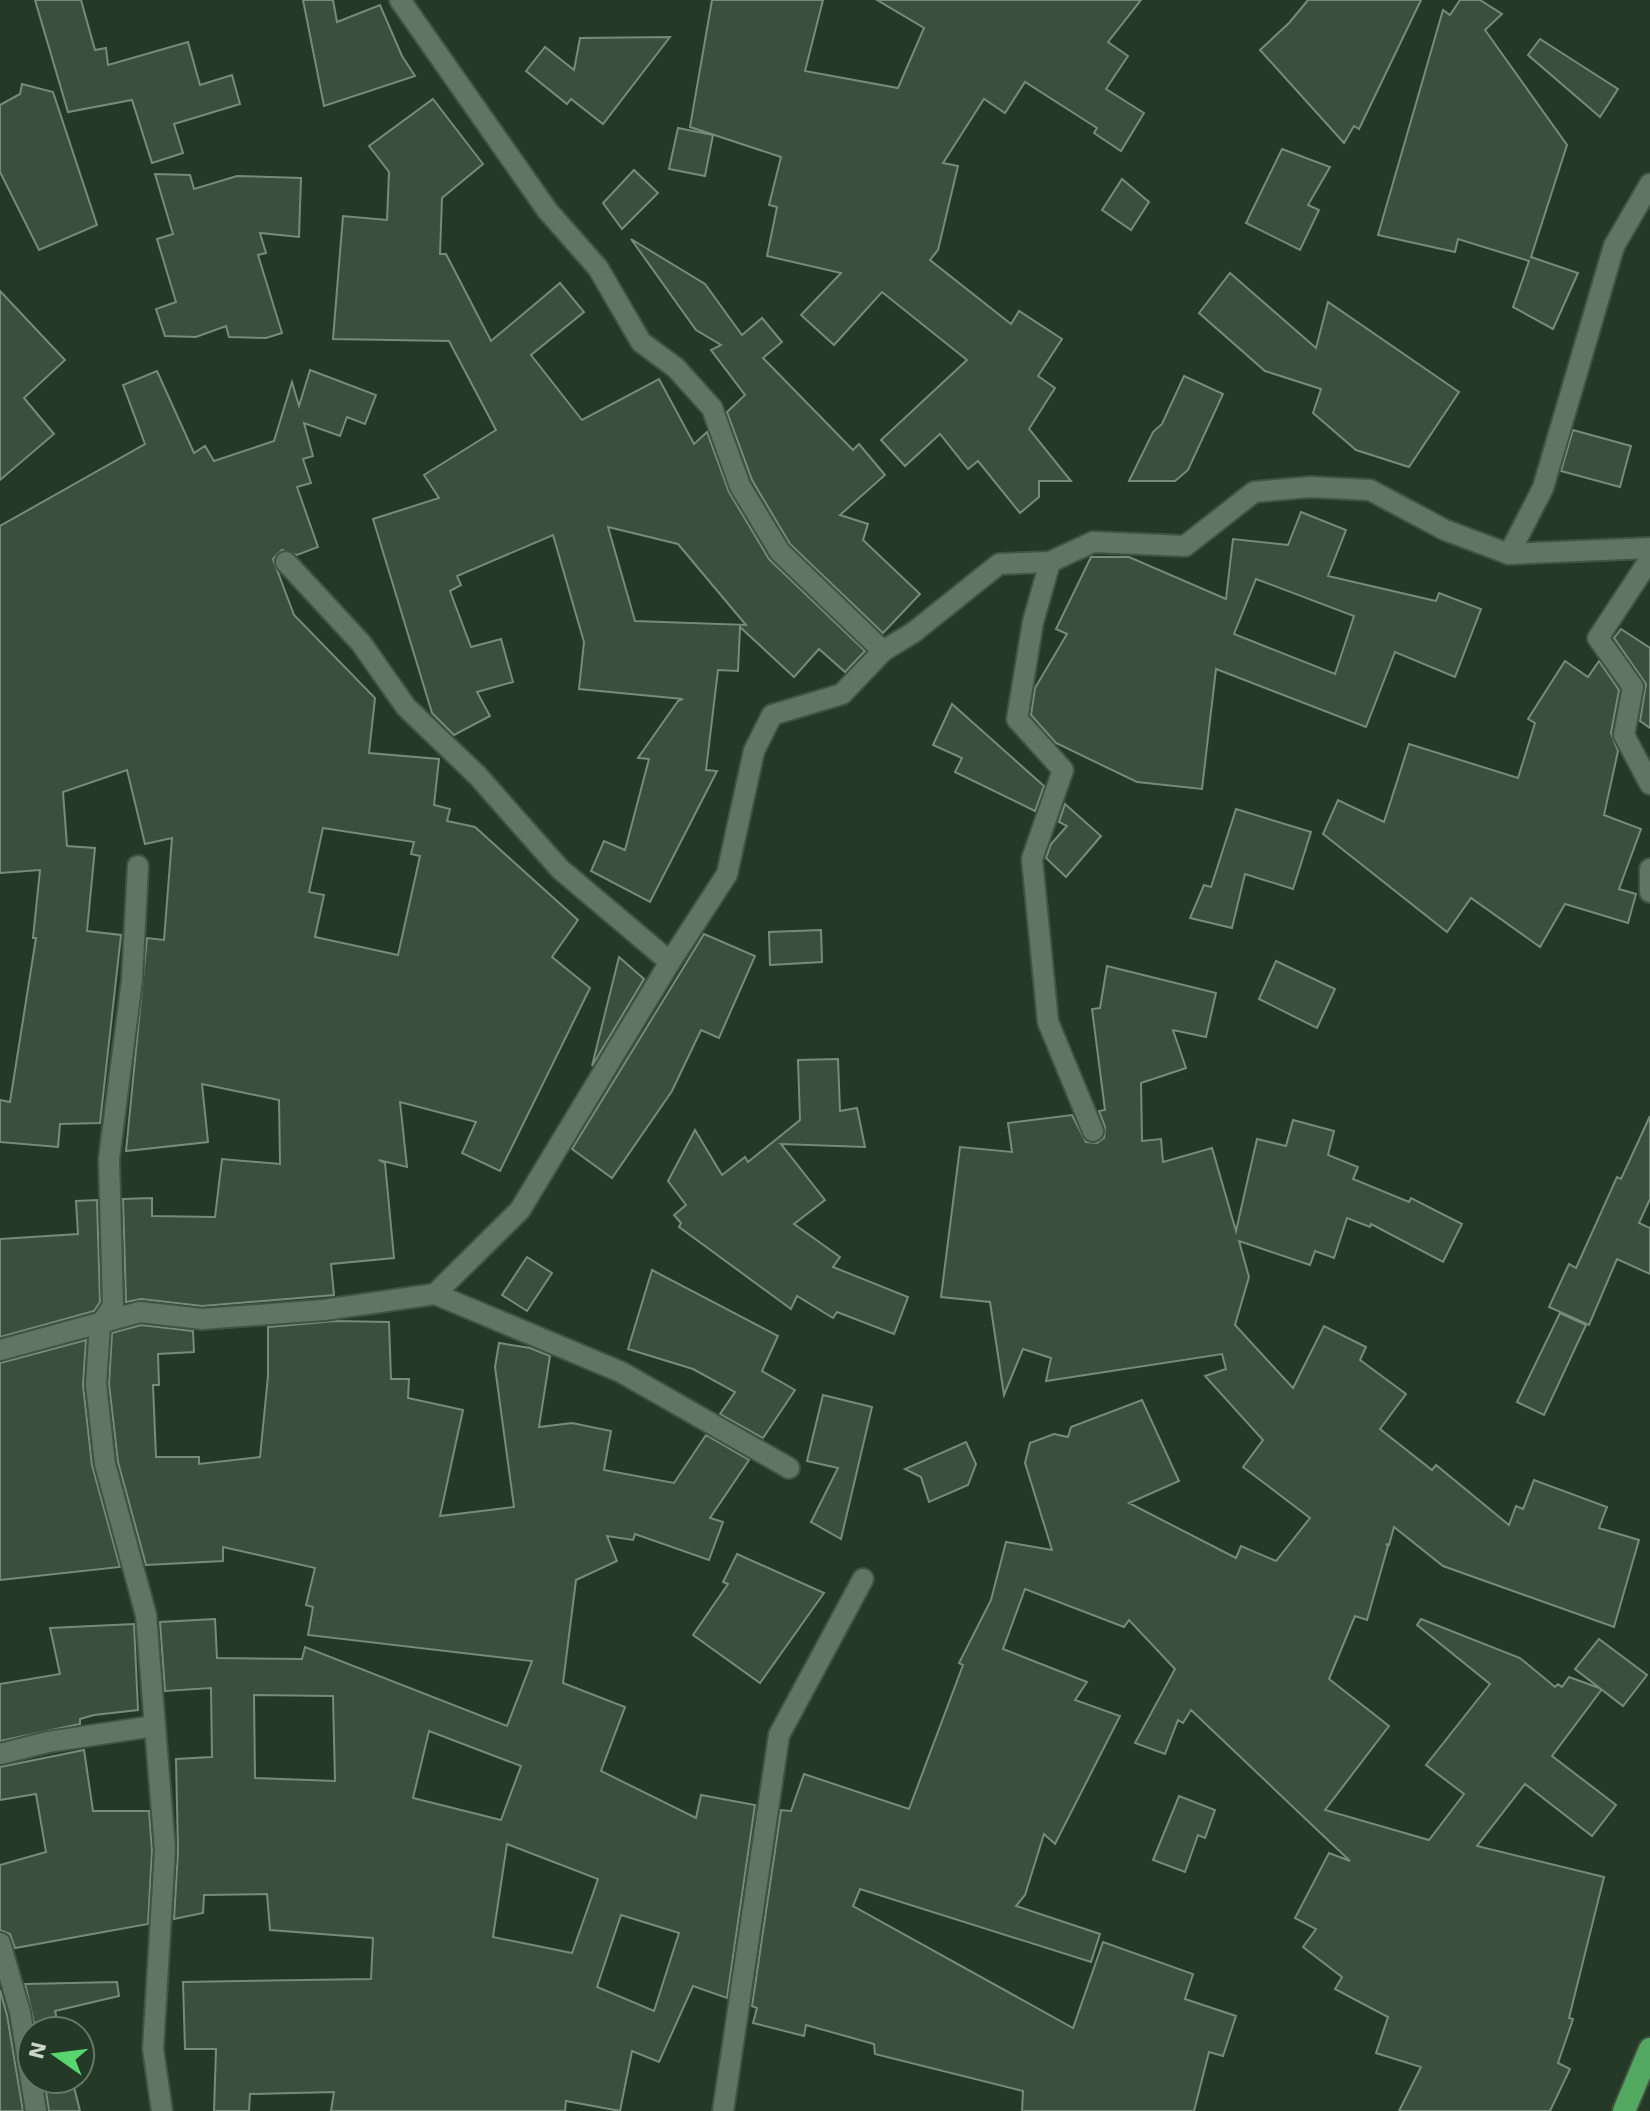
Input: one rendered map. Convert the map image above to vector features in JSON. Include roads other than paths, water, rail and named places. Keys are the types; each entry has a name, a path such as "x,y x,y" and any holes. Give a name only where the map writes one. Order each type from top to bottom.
{"highway":[{"path":"1624,2111 1650,2049"}],"street":[{"path":"400,0 547,210 598,268 641,342 676,368 712,408 740,486 780,552 883,651"},
{"path":"1509,554 1543,488 1614,246 1650,184"},
{"path":"435,1294 520,1210 727,874 754,751 772,715 842,694 883,651 914,632 999,564 1050,562 1093,542 1185,546 1254,492 1310,487 1370,490 1445,530 1509,554 1650,548"},
{"path":"1650,559 1598,638 1633,687 1624,735 1650,784"},
{"path":"286,562 361,643 406,707 478,776 560,869 670,962"},
{"path":"1050,562 1033,622 1017,719 1063,770 1032,859 1048,1022 1093,1131"},
{"path":"138,866 132,980 109,1159 113,1306 100,1325 96,1384 105,1464 146,1615 165,1850 153,2049 162,2111"},
{"path":"1650,869 1650,892"},
{"path":"0,1350 140,1312 202,1319 324,1310 435,1294 621,1372 789,1468"},
{"path":"723,2111 779,1735 863,1579"},
{"path":"0,1754 48,1742 154,1726"},
{"path":"0,1943 20,2012 36,2111"}]}
